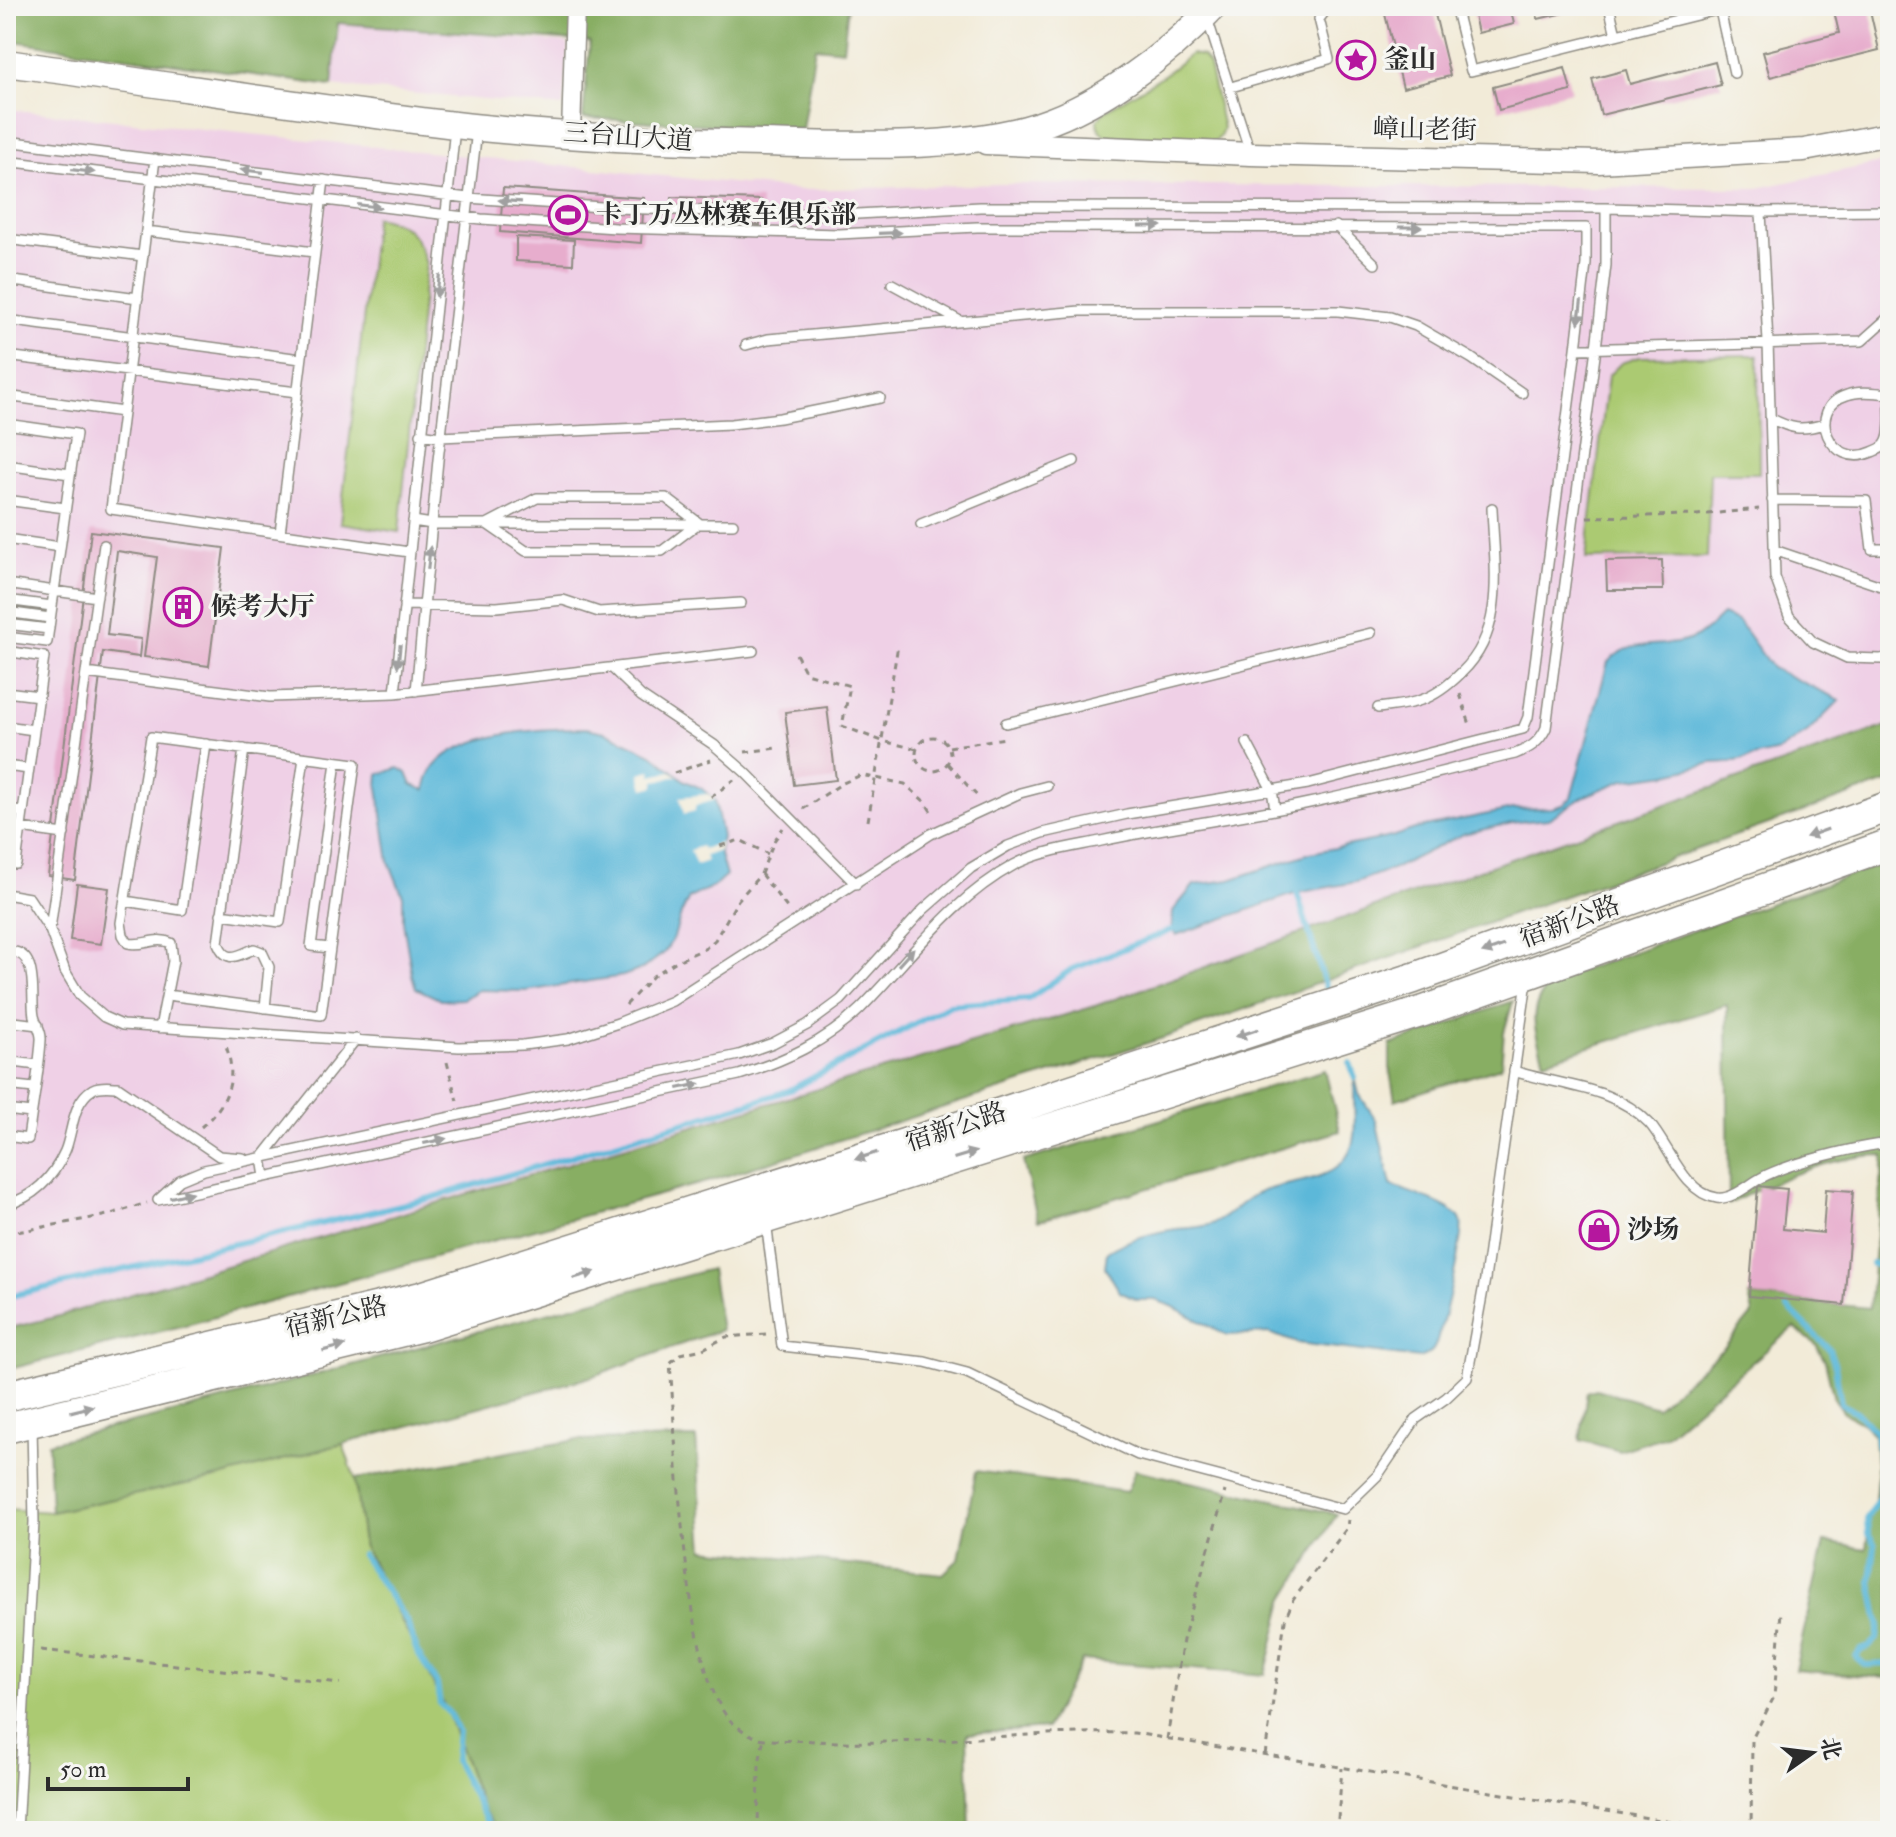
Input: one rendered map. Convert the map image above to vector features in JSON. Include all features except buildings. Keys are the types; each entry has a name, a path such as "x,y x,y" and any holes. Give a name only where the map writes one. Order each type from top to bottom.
{"highway":[{"name":"宿新公路","path":"6,1396 436,1292 955,1128 1414,978 1890,806"},
{"name":"宿新公路","path":"19,1425 423,1326 1424,1011 1890,844"}],"main road":[{"name":"三台山大道","path":"6,63 466,126 671,141 792,144 957,141 1029,128 1079,108 1161,54 1210,10"}],"street":[{"path":"571,134 575,6"},
{"name":"嶂山老街","path":"957,141 1251,154 1599,162 1804,150 1890,134"}],"lane":[{"path":"1231,87 1329,59 1319,19 1329,6"},
{"path":"1455,6 1471,71 1733,6"},
{"path":"1609,6 1616,35"},
{"path":"1720,8 1734,73"},
{"path":"1210,10 1251,154"},
{"path":"395,693 446,215 466,126"},
{"path":"416,691 440,437 468,198 466,126"},
{"path":"6,141 449,196 616,208 840,215 980,207 1890,211"},
{"path":"155,159 111,509 409,552"},
{"path":"6,161 446,215 616,228 839,234 977,227 1586,228 1586,264 1576,349 1528,717 1523,729 1308,784 1127,814 1043,833 1008,846 971,868 923,910 841,1000 807,1025 773,1043 739,1055 192,1175 180,1180 158,1200"},
{"path":"280,533 324,180"},
{"path":"158,1200 739,1075 779,1063 816,1043 858,1010 935,926 983,885 1015,865 1048,852 1310,803 1530,748 1540,740 1546,728 1606,265 1606,208"},
{"path":"1761,212 1775,577 1789,616 1813,642 1847,658 1890,657"},
{"path":"1336,226 1375,264"},
{"path":"146,231 314,252"},
{"path":"6,239 143,256"},
{"path":"6,280 138,298"},
{"path":"892,284 960,321"},
{"path":"746,345 768,339 1080,311 1338,311 1390,317 1416,326 1522,393"},
{"path":"1576,349 1862,341 1890,316"},
{"path":"6,320 301,359"},
{"path":"6,356 297,392"},
{"path":"1857,393 1890,396 1890,438 1883,447 1866,455 1854,456 1833,445 1824,424 1833,403 1844,395 1857,393"},
{"path":"6,396 123,412"},
{"path":"421,434 440,437 731,424 780,418 880,398"},
{"path":"1770,418 1791,429 1805,430 1824,424"},
{"path":"6,424 76,434 47,642 6,637"},
{"path":"921,524 1074,461"},
{"path":"6,465 70,474"},
{"path":"487,524 537,498 666,498 699,523"},
{"path":"6,500 65,508"},
{"path":"1772,504 1866,501 1872,549 1890,549"},
{"path":"1378,708 1421,700 1447,686 1469,666 1485,642 1495,605 1492,508"},
{"path":"413,521 432,524 733,524"},
{"path":"487,524 526,551 662,551 699,523"},
{"path":"6,539 60,547"},
{"path":"50,930 104,545"},
{"path":"1774,550 1890,589"},
{"path":"6,584 97,597"},
{"path":"6,600 52,606"},
{"path":"404,605 497,607 563,600 599,612 741,603"},
{"path":"6,612 50,618"},
{"path":"6,624 49,629"},
{"path":"1006,723 1371,633"},
{"path":"6,651 44,657 16,864 6,863"},
{"path":"86,673 270,697 395,693 753,651"},
{"path":"613,669 641,696 725,754 856,884"},
{"path":"6,692 39,696"},
{"path":"6,726 34,730"},
{"path":"160,1028 173,961 171,943 162,939 135,945 128,943 121,923 151,737 355,764 321,1015 167,995"},
{"path":"1247,743 1272,790 1275,809"},
{"path":"125,901 182,910 206,744"},
{"path":"244,749 218,943 222,953 230,958 238,958 254,949 266,957 269,967 265,1008"},
{"path":"221,914 280,922 304,758"},
{"path":"330,948 311,946 336,762"},
{"path":"6,766 29,769"},
{"path":"6,894 29,898 50,930 65,971 80,996 104,1017 122,1025 444,1046 523,1045 568,1039 672,1001 942,829 1020,793 1047,786"},
{"path":"6,810 23,812"},
{"path":"6,826 64,834"},
{"path":"6,838 19,840"},
{"path":"6,850 18,851"},
{"path":"6,952 22,955 29,964 35,992 34,1014 42,1035 28,1139 6,1136"},
{"path":"765,1218 782,1346 925,1362 967,1373 1138,1455 1343,1509 1378,1475 1416,1419 1446,1398 1467,1378 1485,1279 1528,974"},
{"path":"6,1021 38,1025"},
{"path":"265,1177 262,1158 356,1039"},
{"path":"6,1061 37,1065"},
{"path":"1514,1071 1604,1093 1629,1106 1649,1123 1693,1187 1717,1198 1730,1195 1765,1176 1857,1148 1890,1143"},
{"path":"6,1085 34,1088"},
{"path":"6,1205 29,1196 49,1177 65,1151 79,1105 94,1089 118,1087 219,1156 262,1158"},
{"path":"6,1110 31,1113"},
{"path":"17,1831 34,1522 19,1425"}],"path":[{"path":"1575,517 1697,515 1772,504"},
{"path":"868,821 898,645"},
{"path":"796,654 806,673 850,686 842,726 882,741 917,749"},
{"path":"1455,679 1475,743"},
{"path":"948,764 939,771 927,771 918,764 917,749 921,742 931,737 942,739 949,747 948,764 988,808"},
{"path":"949,747 1012,737"},
{"path":"674,773 725,754 777,748"},
{"path":"711,797 745,772"},
{"path":"618,1023 627,1003 653,976 715,940 738,900 761,874 790,817 853,778 861,775 913,788 942,829"},
{"path":"720,846 740,840 769,854"},
{"path":"761,874 797,922"},
{"path":"190,1136 215,1115 226,1098 232,1080 230,1059 221,1031"},
{"path":"444,1046 460,1116"},
{"path":"6,1234 108,1215 158,1200"},
{"path":"780,1333 726,1337 703,1349 680,1354 670,1363 688,1581 705,1671 718,1705 732,1723 755,1737 866,1744 1091,1732 1134,1733 1727,1831"},
{"path":"1167,1739 1183,1640 1228,1479"},
{"path":"1265,1755 1285,1620 1293,1600 1347,1528 1348,1518 1343,1509"},
{"path":"1751,1831 1752,1739 1774,1697 1781,1612"},
{"path":"29,1649 340,1683"},
{"path":"758,1831 759,1764 764,1737"},
{"path":"1337,1831 1342,1768"}],"shaded area":[{"path":"337,23 568,43 563,107 332,86"},
{"path":"6,109 800,190 1002,184 1758,188 1890,161 1890,725 1092,1007 52,1318 6,1329"}],"green space":[{"path":"6,6 848,6 843,50 815,47 802,130 583,118 590,42 338,23 332,86 6,40"},
{"path":"1191,54 1203,56 1209,65 1223,128 1218,138 1212,142 1110,139 1100,131 1097,121 1105,111 1164,75"},
{"path":"375,217 395,222 409,231 419,244 426,264 399,532 340,523"},
{"path":"1758,355 1759,473 1710,473 1707,557 1586,559 1608,376 1621,363 1639,357"},
{"path":"1890,725 1890,781 1163,1038 710,1181 186,1325 6,1370 6,1329 52,1318 1092,1007"},
{"path":"1890,861 1888,1678 1795,1670 1824,1542 1866,1549 1877,1477 1874,1435 1863,1423 1844,1413 1834,1399 1825,1361 1816,1345 1794,1327 1665,1436 1620,1451 1580,1440 1587,1392 1596,1389 1657,1407 1725,1347 1753,1313 1749,1296 1869,1308 1884,1155 1824,1164 1784,1178 1729,1204 1727,1005 1544,1061 1534,1020 1538,1001 1551,981"},
{"path":"1513,1001 1504,1032 1501,1067 1395,1100 1390,1072 1390,1045"},
{"path":"1325,1070 1340,1131 1038,1221 1023,1161"},
{"path":"711,1269 721,1330 590,1377 220,1477 51,1512 48,1443 184,1410"},
{"path":"696,1438 704,1549 943,1574 959,1559 976,1471 1127,1492 1135,1470 1337,1514 1284,1600 1265,1675 1082,1660 1047,1728 967,1734 970,1831 497,1831 481,1806 446,1709 363,1545 355,1479 577,1440"},
{"path":"343,1444 355,1479 363,1545 446,1709 481,1806 497,1831 6,1831 6,1509 52,1512"}],"water":[{"path":"1722,615 1739,622 1772,668 1840,700 1808,732 1779,751 1624,780 1585,796 1548,819 1517,822 1463,834 1397,867 1356,882 1297,893 1176,935 1172,930 1173,911 1194,885 1230,880 1310,853 1391,837 1415,829 1513,809 1563,805 1571,798 1608,662 1618,654 1640,646 1686,641 1701,634"},
{"path":"586,728 605,732 652,754 715,800 722,837 719,851 726,876 716,885 689,898 674,937 664,953 642,969 623,976 526,991 479,990 463,999 441,1000 416,988 403,922 403,896 389,862 378,787 379,774 399,768 407,773 412,785 425,790 431,772 442,759 479,740 525,731"},
{"path":"1355,1078 1359,1094 1376,1120 1391,1185 1441,1205 1461,1221 1452,1284 1431,1352 1419,1358 1297,1343 1269,1333 1226,1335 1172,1306 1155,1300 1137,1300 1120,1292 1105,1267 1107,1252 1149,1234 1212,1224 1252,1196 1316,1178 1339,1166 1354,1139"}],"pier":[{"path":"651,770 652,775 671,771 678,776 655,781 655,786 644,789 640,773"},
{"path":"708,794 715,800 695,806 695,811 684,814 680,797"},
{"path":"721,842 719,851 705,856 707,861 696,865 690,850"}],"waterway":[{"path":"1297,893 1326,988"},
{"path":"6,1297 431,1198 757,1101 790,1090 950,1005 1028,999 1072,969 1172,930"},
{"path":"1350,1063 1355,1078"},
{"path":"1872,1264 1890,1267"},
{"path":"1788,1308 1829,1349 1841,1404 1857,1412 1876,1432 1880,1496 1867,1518 1868,1534 1875,1545 1871,1582 1879,1623 1877,1639 1856,1657 1865,1665 1890,1664"},
{"path":"362,1555 407,1622 417,1652 437,1684 440,1704 449,1713 458,1731 455,1761 492,1831"}],"place":[{"name":"釜山","path":"1356,60"},
{"name":"卡丁万丛林赛车俱乐部","path":"568,215"},
{"name":"候考大厅","path":"183,607"},
{"name":"沙场","path":"1599,1230"}]}
